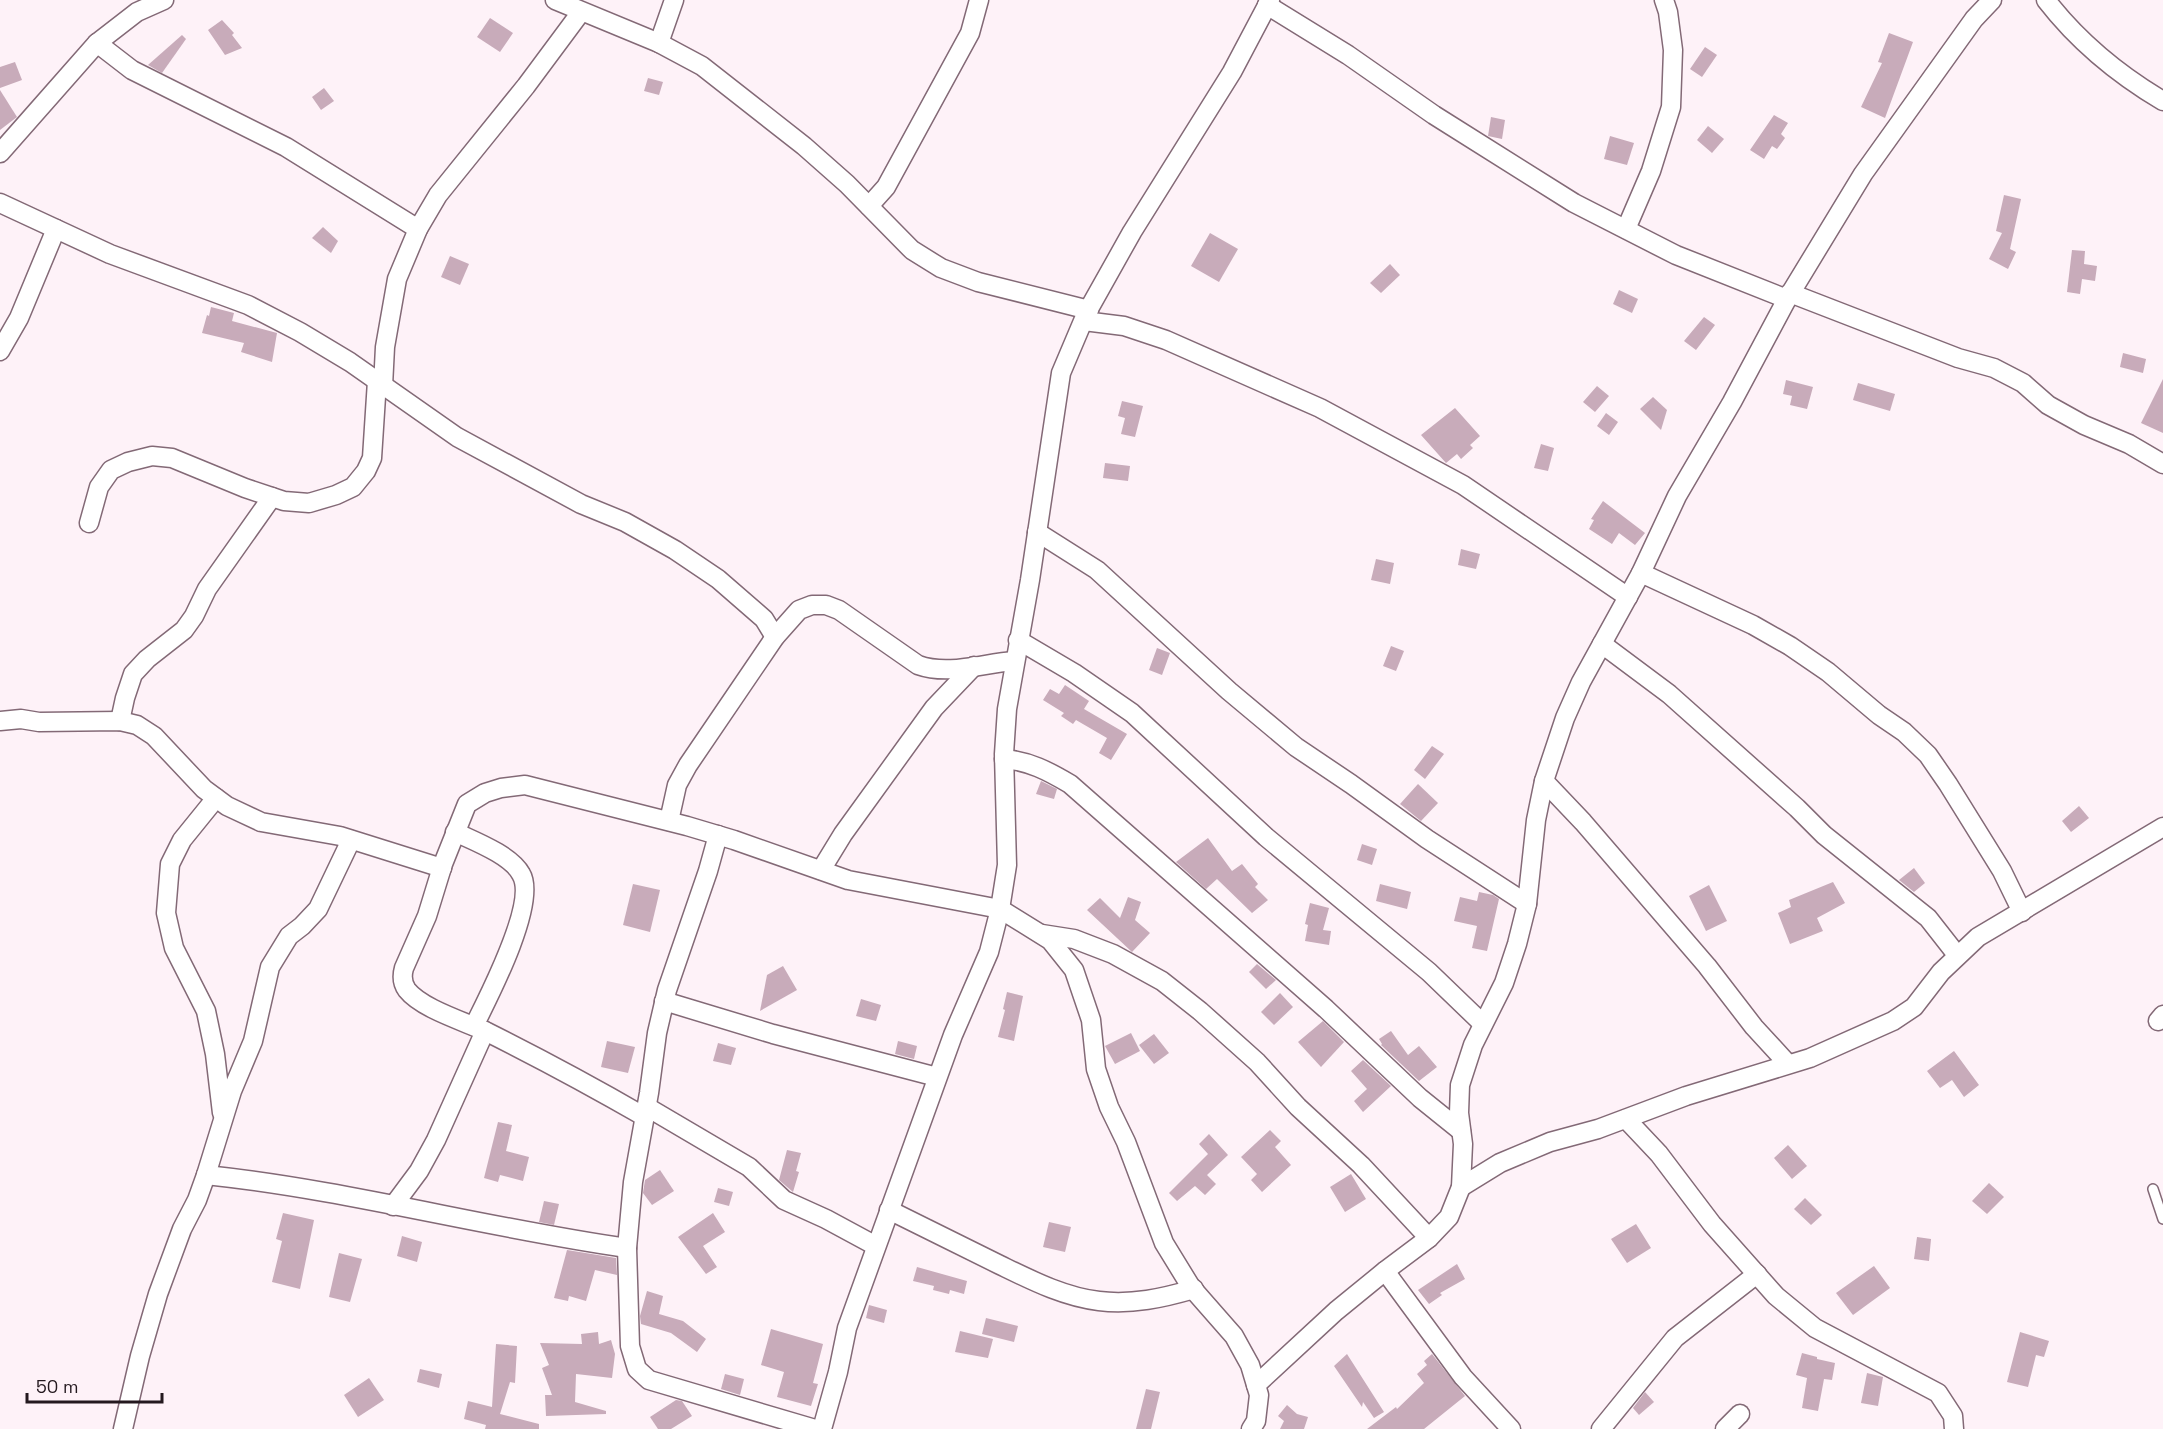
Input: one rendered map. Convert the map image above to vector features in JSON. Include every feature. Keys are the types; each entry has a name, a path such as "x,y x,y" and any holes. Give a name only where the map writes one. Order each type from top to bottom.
{"street":[{"path":"0,153 97,43 134,6 164,0"},
{"path":"555,0 659,43 702,66 804,146 847,184 912,250 941,268 978,282 1166,340 1320,408 1463,485 1628,597"},
{"path":"659,43 674,0"},
{"path":"869,206 886,188 970,33 979,0"},
{"path":"1626,229 1651,171 1671,107 1673,50 1668,12 1664,0"},
{"path":"1256,1385 1336,1311 1429,1238 1449,1217 1461,1187 1463,1144 1459,1113 1460,1085 1473,1045 1504,983 1527,904 1536,820 1544,781 1565,718 1581,682 1641,573 1677,496 1732,402 1788,296 1863,174 1974,19 1992,0"},
{"path":"2046,0 2062,21 2097,54 2163,100"},
{"path":"822,1429 838,1372 847,1328 937,1077 989,952 1000,909 1007,865 1004,759 1007,709 1061,373 1086,315 1132,232 1226,82 1269,2 1434,115 1574,203 1676,255 1958,358 1994,368 2023,383 2048,405 2084,425 2129,444 2163,464"},
{"path":"89,523 99,488 111,470 128,462 152,456 172,458 284,501 309,503 353,487 366,471 372,458 385,347 397,279 418,229 438,195 526,86 581,12"},
{"path":"97,43 132,70 286,147 418,229"},
{"path":"0,203 110,254 248,305 340,356 457,437 581,504 625,522 675,550 718,579 764,619 775,637"},
{"path":"0,351 19,318 56,229"},
{"path":"120,721 134,674 147,659 184,630 194,616 207,589 272,497"},
{"path":"1037,532 1097,570 1229,691 1296,747 1426,839 1527,904"},
{"path":"1641,573 1753,625 1790,646 1828,672 1879,715 1904,732 1928,755 1948,784 2002,871 2022,912"},
{"path":"669,821 677,785 688,765 775,637 799,610 812,605 826,605 839,610 918,665 932,670 1015,661"},
{"path":"1018,640 1074,673 1132,713 1266,837 1430,972 1483,1024"},
{"path":"1602,644 1669,694 1797,808 1824,835 1928,918 1957,955"},
{"path":"821,870 843,834 934,708 974,666"},
{"path":"0,721 21,719 39,722 120,721 137,725 154,736 204,789 227,806 261,822 323,832 442,868"},
{"path":"1004,759 1023,761 1070,783 1326,1009 1420,1098 1461,1131"},
{"path":"1544,781 1583,822 1707,966 1754,1027 1788,1064"},
{"path":"876,1246 784,1200 749,1167 646,1112 427,1005 406,989 403,981 404,968 427,916 442,868 467,804 485,792 525,785 718,835 856,882 1000,909 1050,940 1074,970 1091,1020 1096,1069 1164,1243 1194,1289 1234,1336 1250,1365 1259,1395 1256,1421 1251,1429"},
{"path":"216,798 182,840 170,864 166,913 174,948 206,1011 215,1054 223,1123"},
{"path":"1461,1187 1500,1163 1550,1142 1626,1119 1686,1096 1810,1058 1893,1022 1914,1007 1957,955 1978,937 2163,827"},
{"path":"393,1206 420,1171 436,1140 523,911 525,888 522,875 513,865 494,852 455,832"},
{"path":"718,835 664,1001 633,1182 627,1248 630,1346 637,1369 649,1380 731,1402 815,1429"},
{"path":"123,1429 140,1356 158,1294 182,1229 206,1175 232,1091 253,1041 270,967 289,936 318,909 351,840"},
{"path":"1040,934 1074,939 1113,954 1162,981 1200,1011 1257,1062 1298,1107 1361,1165 1429,1238"},
{"path":"664,1001 773,1034 937,1077"},
{"path":"1626,1119 1659,1154 1712,1224 1776,1296 1815,1328 1938,1394 1953,1416 1954,1429"},
{"path":"206,1175 256,1180 627,1248"},
{"path":"889,1210 1032,1280 1070,1296 1099,1301 1126,1302 1159,1299 1194,1289"},
{"path":"1385,1271 1463,1377 1511,1429"},
{"path":"1601,1429 1675,1338 1757,1274"},
{"path":"1725,1429 1740,1414"}],"lane":[{"path":"2153,1190 2163,1219"}],"building":[{"path":"490,18 513,33 500,52 477,37"},
{"path":"222,20 234,33 232,35 242,48 225,55 208,30"},
{"path":"1889,33 1913,42 1885,118 1861,107 1882,63 1878,62"},
{"path":"182,35 186,39 162,73 148,65"},
{"path":"1705,47 1717,55 1702,77 1690,69"},
{"path":"15,62 22,80 0,88 0,67"},
{"path":"648,78 663,82 659,95 644,91"},
{"path":"324,88 334,101 321,110 312,97"},
{"path":"0,90 17,117 0,130"},
{"path":"1774,115 1788,123 1781,134 1785,138 1777,149 1772,146 1764,159 1750,150"},
{"path":"1491,117 1505,120 1502,139 1488,136"},
{"path":"1708,126 1724,139 1712,153 1697,140"},
{"path":"1610,136 1634,143 1627,165 1604,159"},
{"path":"2004,195 2021,199 2010,249 2016,252 2008,269 1989,259 2002,233 1996,231"},
{"path":"323,227 338,241 331,253 312,238"},
{"path":"1210,233 1238,249 1219,282 1191,266"},
{"path":"2072,250 2085,251 2084,264 2097,266 2095,281 2082,279 2080,294 2067,292"},
{"path":"450,256 469,264 460,285 441,277"},
{"path":"1390,264 1400,275 1381,293 1370,283"},
{"path":"1619,290 1638,299 1632,313 1613,304"},
{"path":"211,307 234,313 232,321 277,333 272,362 241,352 244,343 202,333"},
{"path":"1704,317 1715,325 1696,350 1684,341"},
{"path":"2123,353 2146,359 2143,373 2120,367"},
{"path":"2163,379 2163,433 2141,423"},
{"path":"1786,380 1813,387 1807,409 1790,405 1792,396 1783,394"},
{"path":"1858,383 1895,394 1890,411 1853,400"},
{"path":"1597,386 1609,396 1595,412 1583,402"},
{"path":"1653,397 1667,410 1661,430 1640,409"},
{"path":"1122,401 1143,406 1135,437 1121,434 1125,418 1118,416"},
{"path":"1455,408 1480,436 1470,445 1473,448 1461,459 1457,454 1446,463 1421,435"},
{"path":"1606,413 1618,422 1609,435 1597,426"},
{"path":"1541,444 1554,448 1548,471 1534,468"},
{"path":"1105,463 1130,466 1128,481 1103,478"},
{"path":"1603,501 1645,533 1635,545 1619,533 1612,544 1589,529 1594,520 1591,519"},
{"path":"1461,549 1480,554 1476,569 1458,565"},
{"path":"1376,559 1394,563 1390,584 1371,580"},
{"path":"1391,646 1404,651 1396,671 1383,666"},
{"path":"1157,648 1170,653 1162,675 1149,670"},
{"path":"1065,685 1089,701 1084,709 1127,734 1111,760 1099,753 1107,738 1076,720 1073,724 1061,716 1064,713 1043,700 1050,689 1059,694"},
{"path":"1432,746 1444,754 1425,779 1414,770"},
{"path":"1041,781 1057,789 1054,799 1036,794"},
{"path":"1418,784 1438,803 1421,821 1400,804"},
{"path":"2079,806 2089,818 2071,832 2062,821"},
{"path":"1208,838 1232,871 1242,864 1258,884 1255,887 1268,900 1252,913 1217,879 1206,889 1176,862"},
{"path":"1362,844 1377,849 1372,865 1357,860"},
{"path":"1914,868 1925,883 1914,892 1899,880"},
{"path":"1833,882 1845,903 1817,918 1823,931 1790,944 1778,913 1791,907 1789,900"},
{"path":"633,884 660,890 650,932 623,925"},
{"path":"1380,884 1411,892 1407,909 1376,901"},
{"path":"1709,885 1727,921 1706,931 1689,896"},
{"path":"1479,892 1499,899 1487,951 1472,948 1477,926 1454,921 1460,897 1477,901"},
{"path":"1128,897 1141,902 1135,920 1150,933 1132,952 1087,910 1100,898 1120,918"},
{"path":"1310,903 1329,908 1323,930 1331,931 1329,945 1305,941 1308,925 1305,924"},
{"path":"1257,964 1276,980 1266,989 1249,972"},
{"path":"783,966 797,990 760,1011 767,975"},
{"path":"1007,992 1023,996 1014,1041 998,1037"},
{"path":"1280,993 1293,1007 1274,1025 1261,1012"},
{"path":"861,999 881,1005 876,1021 856,1016"},
{"path":"1323,1021 1344,1042 1321,1067 1298,1042"},
{"path":"1391,1031 1408,1055 1419,1046 1437,1067 1419,1081 1381,1045 1379,1039"},
{"path":"1131,1033 1140,1051 1115,1064 1105,1046"},
{"path":"1154,1034 1169,1053 1154,1064 1139,1045"},
{"path":"607,1041 635,1047 628,1073 601,1067"},
{"path":"898,1041 917,1046 914,1059 895,1054"},
{"path":"718,1043 736,1048 731,1065 713,1061"},
{"path":"1954,1051 1979,1085 1964,1097 1952,1080 1940,1088 1927,1071"},
{"path":"1363,1060 1391,1086 1363,1112 1354,1101 1367,1089 1351,1071"},
{"path":"498,1122 512,1125 506,1151 529,1157 523,1181 500,1175 498,1182 484,1178"},
{"path":"1270,1130 1281,1141 1275,1147 1291,1165 1262,1192 1251,1180 1257,1174 1241,1157"},
{"path":"1209,1134 1228,1155 1207,1175 1216,1184 1205,1195 1195,1186 1177,1201 1169,1193 1208,1154 1199,1144"},
{"path":"1788,1145 1807,1166 1792,1179 1774,1158"},
{"path":"787,1150 801,1153 796,1171 799,1172 793,1192 779,1180"},
{"path":"660,1170 674,1191 652,1205 643,1193 645,1180"},
{"path":"1351,1174 1366,1199 1345,1212 1330,1187"},
{"path":"1989,1183 2004,1197 1987,1214 1972,1201"},
{"path":"718,1188 733,1192 729,1206 714,1202"},
{"path":"1805,1198 1822,1215 1811,1225 1794,1209"},
{"path":"544,1201 559,1204 554,1225 539,1222"},
{"path":"283,1213 314,1220 300,1289 272,1282 282,1241 276,1239"},
{"path":"713,1213 725,1232 703,1246 717,1267 706,1274 678,1237"},
{"path":"1049,1222 1071,1227 1065,1252 1043,1247"},
{"path":"1636,1224 1651,1248 1627,1263 1611,1239"},
{"path":"402,1236 422,1242 417,1262 397,1256"},
{"path":"1917,1237 1931,1239 1929,1261 1914,1259"},
{"path":"567,1250 616,1258 617,1275 595,1270 586,1301 569,1296 568,1301 554,1298"},
{"path":"339,1253 362,1259 350,1302 329,1297"},
{"path":"1457,1264 1465,1279 1440,1293 1442,1295 1429,1304 1418,1290"},
{"path":"1874,1266 1890,1288 1853,1315 1836,1293"},
{"path":"917,1267 967,1281 964,1294 950,1290 949,1294 933,1290 934,1286 913,1281"},
{"path":"647,1291 663,1296 659,1314 683,1321 706,1339 697,1352 671,1333 641,1324 640,1316"},
{"path":"869,1305 887,1310 884,1323 866,1318"},
{"path":"986,1318 1018,1326 1014,1342 982,1334"},
{"path":"771,1329 823,1344 813,1383 818,1384 811,1406 777,1397 784,1372 761,1365"},
{"path":"960,1331 993,1339 988,1358 955,1352"},
{"path":"598,1332 599,1344 611,1340 615,1354 612,1378 576,1374 575,1402 606,1411 606,1414 546,1416 545,1395 552,1395 542,1368 549,1365 540,1343 582,1344 581,1334"},
{"path":"2020,1332 2049,1341 2044,1357 2036,1355 2028,1387 2007,1382"},
{"path":"496,1344 517,1346 515,1383 510,1382 500,1414 539,1424 539,1429 485,1429 486,1425 464,1419 468,1401 492,1407"},
{"path":"1802,1353 1835,1363 1832,1380 1824,1379 1818,1411 1802,1408 1807,1378 1796,1375"},
{"path":"1347,1354 1384,1412 1374,1418 1363,1402 1362,1407 1334,1366"},
{"path":"1432,1354 1465,1396 1424,1429 1367,1429 1396,1407 1397,1409 1424,1383 1417,1374 1427,1365 1424,1361"},
{"path":"420,1369 442,1374 439,1388 417,1382"},
{"path":"1867,1373 1883,1377 1878,1406 1861,1403"},
{"path":"725,1374 744,1379 740,1395 721,1389"},
{"path":"369,1378 384,1400 358,1417 344,1395"},
{"path":"1146,1389 1160,1392 1151,1429 1136,1429"},
{"path":"1645,1392 1654,1402 1639,1415 1633,1408"},
{"path":"676,1400 682,1401 692,1416 671,1429 658,1429 650,1417"},
{"path":"1287,1405 1297,1414 1308,1417 1304,1429 1280,1429 1284,1421 1278,1416"}]}
